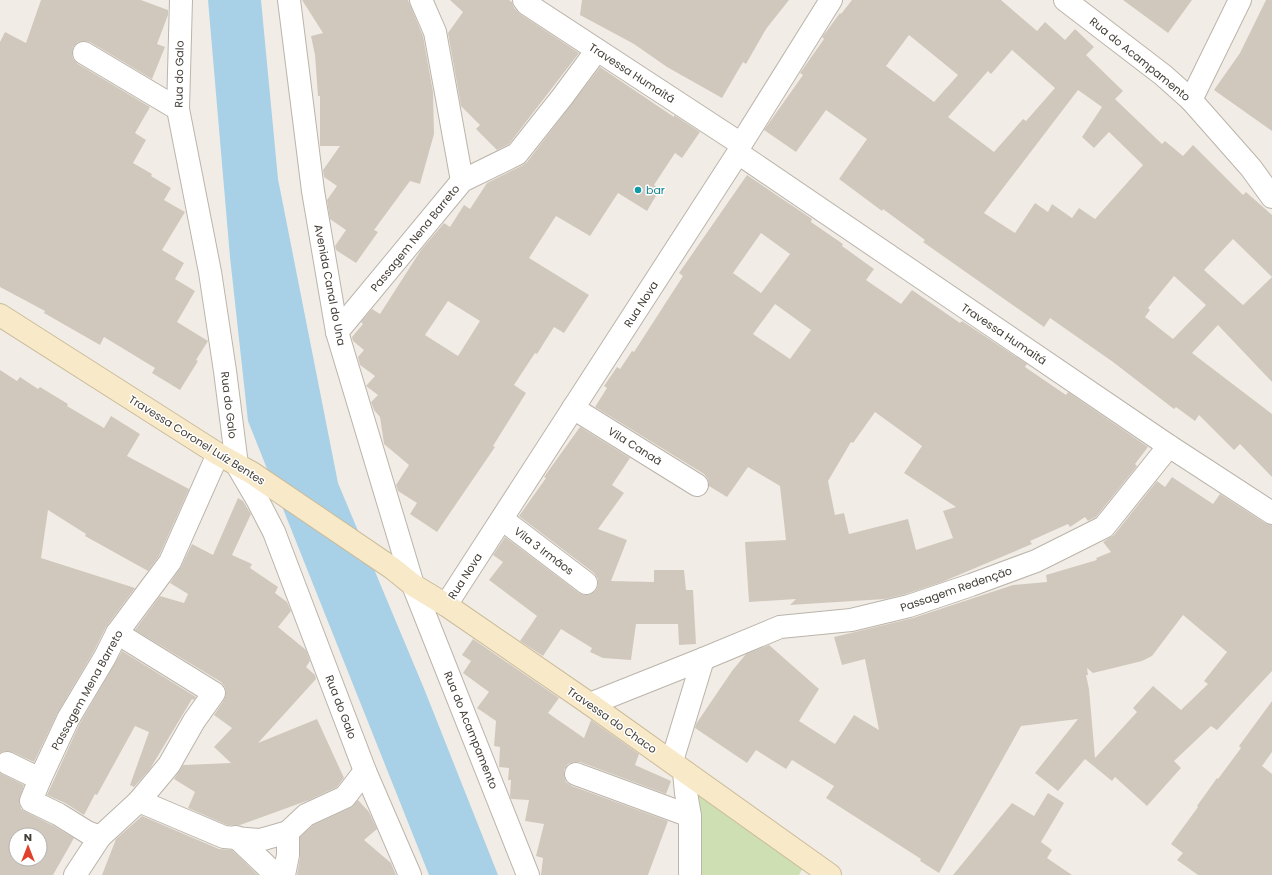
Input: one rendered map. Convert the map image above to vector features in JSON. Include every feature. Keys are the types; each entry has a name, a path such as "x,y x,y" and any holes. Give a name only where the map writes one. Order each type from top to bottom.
{"street":[{"name":"Rua do Galo","path":"181,0 178,109 210,272 225,371 244,469 274,532 365,771 410,875"},
{"name":"Avenida Canal do Una","path":"289,0 313,191 337,332 414,585"},
{"path":"421,0 435,32 462,181"},
{"name":"Travessa Humaitá","path":"524,0 1170,446 1272,513"},
{"name":"Rua Nova","path":"446,605 740,148 831,0"},
{"name":"Rua do Acampamento","path":"1064,0 1162,75 1191,100 1251,168 1272,197"},
{"path":"1191,100 1240,0"},
{"name":"Passagem Nena Barreto","path":"337,332 462,181 517,154 597,50"},
{"path":"84,53 178,109"},
{"name":"Travessa Coronel Luíz Bentes","path":"0,315 244,469 392,568"},
{"name":"Vila Canaã","path":"574,408 697,485"},
{"name":"Passagem Redenção","path":"590,704 780,627 851,620 909,606 1036,561 1104,527 1170,446"},
{"name":"Passagem Mena Barreto","path":"100,837 87,832 58,814 31,800 68,719 117,634 170,562 218,454"},
{"name":"Vila 3 Irmãos","path":"502,519 586,583"},
{"name":"Travessa do Chaco","path":"392,568 414,585 446,605 590,704 678,767 818,872"},
{"name":"Rua do Acampamento","path":"414,585 528,875"},
{"path":"75,875 100,837 139,801 169,765 194,721 214,693 117,634"},
{"path":"690,875 690,816 678,767 703,659"},
{"path":"7,763 40,779"},
{"path":"139,801 224,837 260,840 288,832 306,815 345,797 365,771"},
{"path":"576,774 690,816"},
{"path":"284,875 288,855 288,832"},
{"path":"236,837 276,875"}],"green space":[{"path":"690,785 810,854 799,875 690,875"}],"water":[{"path":"208,0 261,0 278,179 338,483 425,691 498,875 429,875 248,421 230,257"}],"building":[{"path":"41,0 141,0 168,10 168,15 157,44 165,47 152,79 90,42 78,42 73,47 72,53 73,59 78,64 150,107 135,133 146,140 133,163 152,174 151,176 171,188 164,200 185,212 162,250 184,263 175,279 195,291 177,322 208,341 196,360 198,361 180,390 152,373 155,368 104,337 100,345 44,313 45,311 0,287 0,42 5,32 26,43"},
{"path":"302,0 408,0 423,36 433,92 434,134 420,184 410,181 374,230 378,232 356,263 336,250 335,246 346,230 330,219 327,200 337,186 324,177 323,170 340,146 320,146 320,96 318,96 315,55 311,36 323,33"},
{"path":"450,0 509,0 520,14 579,53 509,144 497,150 476,129 480,125 461,106 448,33 463,12"},
{"path":"582,0 789,0 766,29 746,64 743,62 722,98 667,67 634,44 580,15"},
{"path":"852,0 1001,0 1037,31 1045,22 1065,40 1075,29 1094,47 1086,55 1123,91 1115,99 1162,144 1165,141 1183,156 1193,145 1243,195 1246,192 1272,215 1272,277 1272,382 1218,325 1192,353 1272,414 1272,477 1240,444 1234,450 1199,415 1195,421 1176,407 1174,409 1113,362 1050,318 1044,327 923,242 925,240 883,209 882,211 839,179 867,139 826,110 796,152 764,130 803,75 800,73 824,39 822,37 840,13 841,14","holes":["909,35 958,75 934,102 886,66","1012,50 1055,88 1026,121 1023,119 994,152 948,117 988,71 991,74","1078,90 1102,107 1082,137 1094,148 1109,132 1143,165 1095,219 1079,208 1072,218 1052,204 1048,212 1035,203 1015,233 984,213","1233,239 1272,277 1243,305 1204,270","1174,276 1206,305 1173,339 1145,317 1150,310 1148,308"]},
{"path":"1123,0 1192,0 1168,33"},
{"path":"1266,0 1272,0 1272,131 1214,90 1240,53"},
{"path":"600,67 674,117 674,115 700,132 682,158 675,153 654,185 660,189 647,211 618,193 590,236 556,216 529,258 589,295 564,333 554,327 537,354 535,353 514,385 526,393 493,446 495,447 437,532 410,514 417,503 398,491 396,485 409,465 384,444 380,417 374,410 371,402 378,395 366,386 375,376 360,365 358,357 364,350 353,341 352,337 363,324 361,322 372,309 380,314 421,250 444,223 450,227 464,205 470,209 487,183 527,162","holes":["448,301 480,321 458,356 425,335"]},
{"path":"747,175 812,219 811,222 843,244 842,246 874,269 866,280 901,304 912,290 960,323 962,321 1027,364 1025,367 1066,395 1068,392 1148,447 1135,464 1137,466 1096,517 1088,521 1085,517 1070,527 1068,524 1030,541 1032,544 942,582 906,594 885,599 790,605 796,599 749,602 745,542 786,540 780,486 748,467 727,497 709,486 708,479 704,474 595,407 607,388 604,386 617,367 620,369 632,351 634,352 683,276 679,273","holes":["761,233 790,254 761,293 733,273","775,304 811,330 790,359 753,334","875,412 922,446 904,473 956,507 943,511 953,538 916,550 908,519 849,534 844,513 835,515 828,481 851,442 853,443"]},
{"path":"0,370 17,381 20,377 38,389 40,387 68,404 67,406 104,428 111,416 140,434 127,456 189,489 159,556 148,571 85,536 86,534 48,510 41,558 135,588 106,627 94,651 57,714 34,762 12,752 6,751 0,753"},
{"path":"580,427 630,458 612,485 624,493 598,529 627,540 611,581 654,582 654,570 684,570 686,590 693,590 696,644 679,645 678,624 636,624 631,660 603,658 590,652 592,648 561,629 543,656 520,641 537,616 489,580 503,562 493,555 505,537 579,593 585,595 591,594 596,590 598,585 598,579 594,573 519,516 546,478 544,477"},
{"path":"1172,477 1213,504 1220,494 1265,523 1272,525 1272,671 1217,730 1211,726 1174,761 1181,768 1147,806 1115,777 1112,781 1085,759 1058,791 1035,773 1078,719 1021,726 939,873 920,861 921,859 826,798 834,786 792,760 786,769 756,750 747,763 695,728 696,724 732,671 746,654 769,645 819,689 799,721 835,744 854,715 879,730 865,659 842,665 834,637 913,618 1013,585 1047,582 1046,575 1097,560 1096,558 1111,552 1103,542 1114,535 1157,481 1165,487","holes":["1183,615 1227,652 1204,681 1208,684 1181,710 1153,686 1133,708 1137,712 1095,758 1089,689 1086,675 1088,675 1087,668 1093,673 1142,661 1152,656"]},
{"path":"238,498 243,501 251,514 232,555 252,564 250,568 278,587 275,593 287,602 291,611 278,627 306,650 310,661 306,667 315,675 316,679 258,743 317,719 344,778 337,787 309,800 240,825 227,825 188,808 195,792 174,779 183,765 231,763 214,747 232,728 214,715 224,700 226,694 225,687 221,682 135,630 160,596 184,603 188,594 170,583 181,567 192,544 213,555"},
{"path":"473,639 559,698 548,713 584,738 591,720 639,754 635,765 671,781 666,794 580,762 568,764 564,770 566,782 572,786 668,821 648,875 541,875 543,858 536,856 544,824 525,821 529,800 511,799 511,780 508,780 509,768 499,767 500,747 494,746 496,721 477,708 489,692 463,673 471,661 462,655"},
{"path":"122,651 196,697 194,700 192,699 150,769 134,787 130,785 149,732 135,726 97,795 95,794 84,815 65,803 47,795 79,725"},
{"path":"1272,701 1272,752 1262,766 1272,774 1272,875 1198,875 1177,860 1183,853 1171,844 1217,778 1218,779 1241,748 1239,746"},
{"path":"0,773 24,785 19,802 21,809 74,838 53,875 0,875"},
{"path":"1048,793 1064,803 1041,842 1052,850 1047,858 1072,875 953,875 1012,803 1034,816"},
{"path":"358,800 369,812 377,829 364,840 391,863 396,875 297,875 300,857 300,837 313,825 350,808"},
{"path":"142,816 219,849 232,850 258,875 102,875 116,839"}],"place":[{"name":"bar","path":"638,190"}]}
